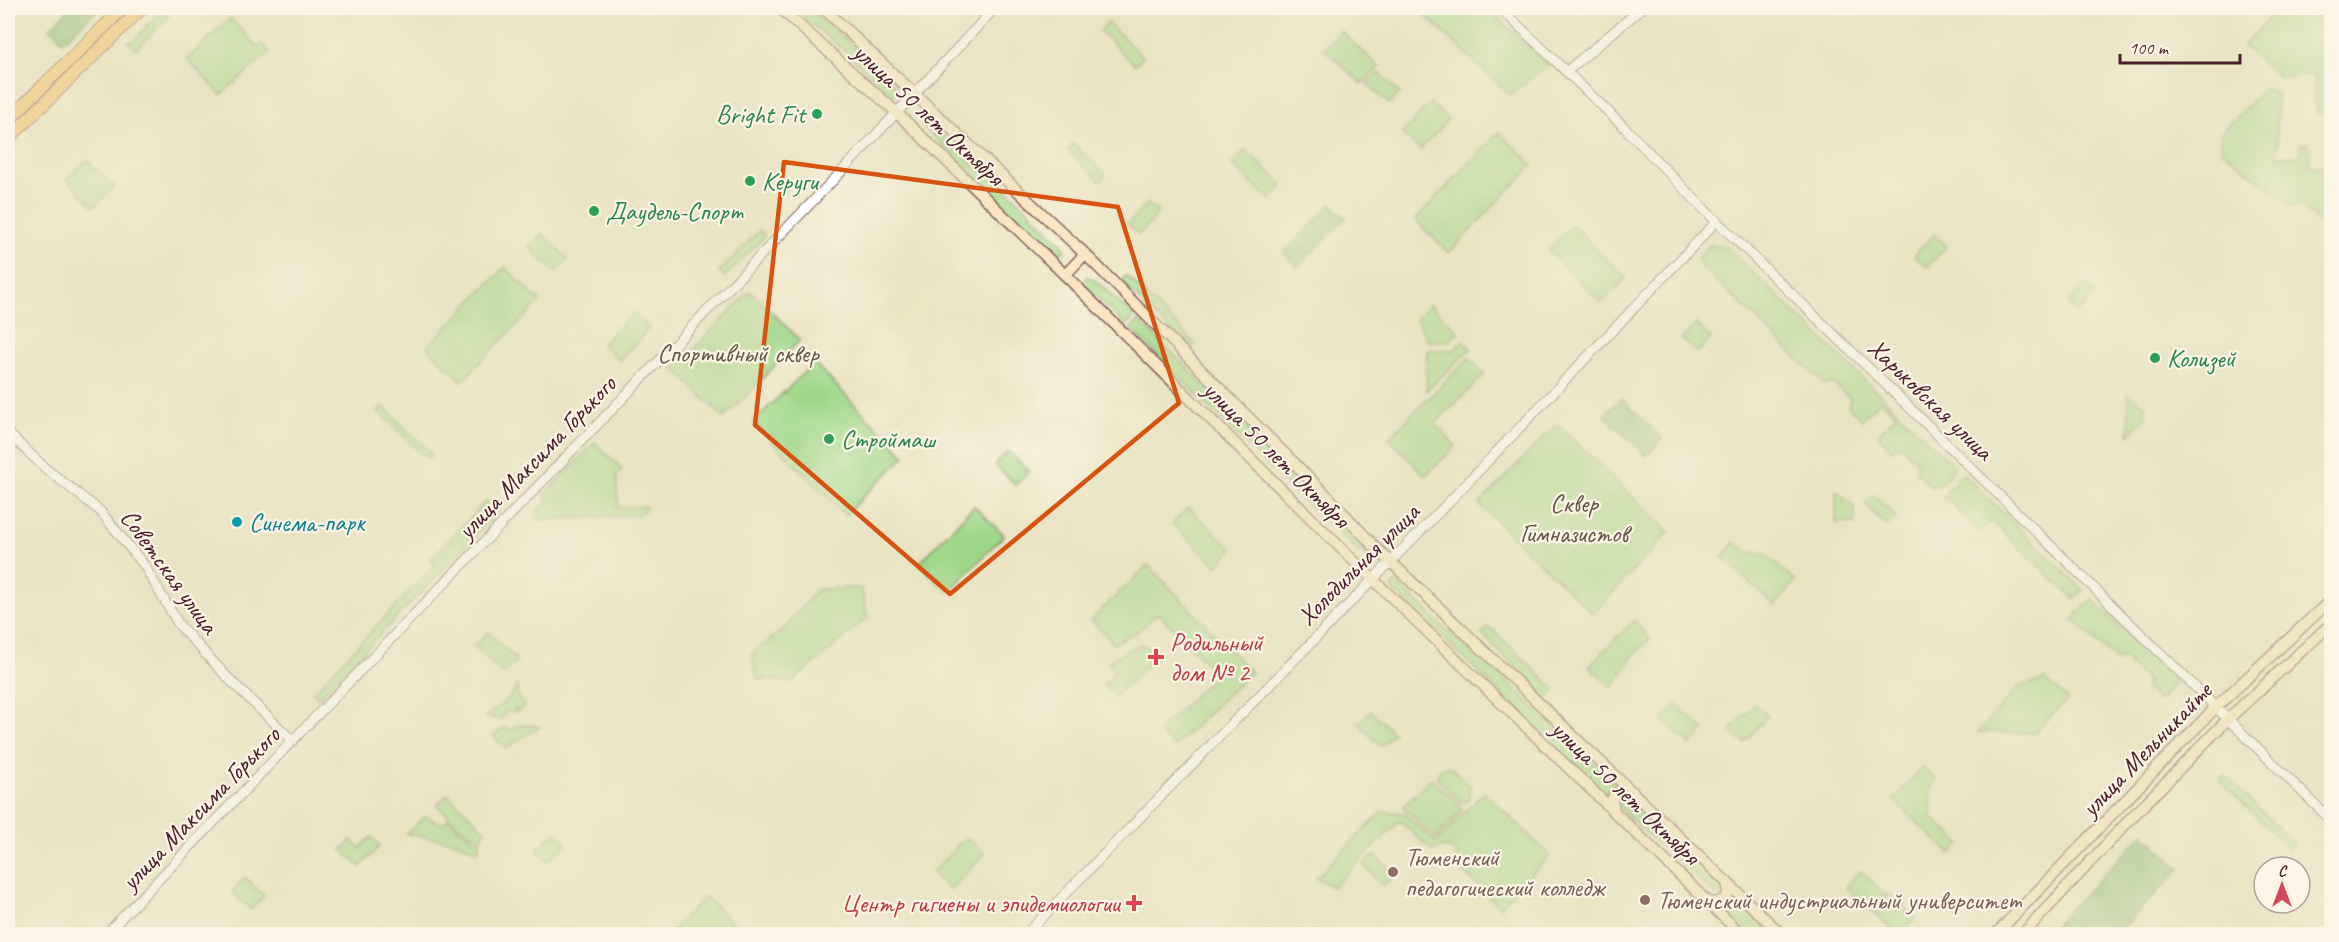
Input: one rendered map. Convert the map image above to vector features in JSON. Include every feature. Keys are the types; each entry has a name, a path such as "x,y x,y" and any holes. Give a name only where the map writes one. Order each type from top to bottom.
{"main road":[{"path":"8,120 123,8"},
{"path":"8,139 142,8"},
{"name":"улица 50 лет Октября","path":"780,8 897,113 1065,274 1372,578 1741,934"},
{"name":"улица 50 лет Октября","path":"824,8 1085,254 1390,561 1780,934"},
{"path":"1065,274 1085,254"},
{"name":"улица Мельникайте","path":"1996,934 2216,707 2331,599"},
{"name":"улица Мельникайте","path":"2023,934 2228,719 2331,623"},
{"path":"2144,782 2156,794"},
{"path":"1614,812 1612,800 1615,794 1627,790 1633,792"},
{"path":"1707,902 1719,903 1725,900 1728,894 1727,882"}],"street":[{"name":"улица Максима Горького","path":"106,934 897,113 995,8"},
{"name":"Харьковская улица","path":"1500,8 1567,71 2331,821"},
{"path":"1567,71 1642,8"},
{"name":"Холодильная улица","path":"1026,934 1718,221"},
{"name":"Советская улица","path":"8,433 45,468 100,511 144,566 179,626 293,741"}],"highlighted area":[{"path":"784,162 1118,207 1179,403 950,594 755,425"}],"green space":[{"path":"69,8 99,8 63,42 50,28"},
{"path":"792,8 808,8 848,41 897,87 898,94 892,96 842,49"},
{"path":"1417,8 1487,8 1548,65 1510,95"},
{"path":"2278,8 2331,8 2331,112 2316,113 2315,75 2280,77 2243,46"},
{"path":"163,11 169,17 136,49 128,42 141,34 141,31 146,29 146,24 153,22"},
{"path":"230,18 258,47 262,44 270,52 221,95 187,59"},
{"path":"1107,22 1143,57 1135,65 1100,31"},
{"path":"1341,31 1379,67 1362,84 1324,49"},
{"path":"1378,72 1400,93 1389,104 1367,84"},
{"path":"2265,88 2277,93 2277,156 2300,156 2301,144 2309,144 2309,166 2322,167 2322,204 2331,213 2331,233 2301,206 2292,206 2222,150 2220,134"},
{"path":"1430,103 1448,120 1420,150 1402,133"},
{"path":"928,121 974,165 994,176 1064,246 1064,252 1057,252 1045,240 1033,235 923,126"},
{"path":"1499,132 1533,165 1449,253 1415,220"},
{"path":"1073,144 1106,175 1100,181 1067,150"},
{"path":"1246,150 1283,185 1270,200 1232,165"},
{"path":"87,159 114,187 94,207 67,179"},
{"path":"1148,203 1158,212 1138,235 1127,224"},
{"path":"1331,204 1346,218 1298,267 1283,253"},
{"path":"1572,225 1626,278 1601,303 1548,250"},
{"path":"760,230 765,236 725,277 719,272"},
{"path":"543,234 568,259 555,272 529,247"},
{"path":"1934,234 1947,246 1927,267 1914,256"},
{"path":"1710,245 1724,245 1953,465 1952,472 1938,486 1930,486 1917,473 1917,461 1899,444 1892,450 1878,435 1896,415 1881,400 1862,420 1848,406 1850,399 1833,383 1824,384 1699,264 1698,256"},
{"path":"505,267 540,301 462,381 427,347"},
{"path":"1127,276 1196,345 1186,346 1122,283 1124,277"},
{"path":"1087,277 1092,278 1135,316 1126,326 1085,285 1084,281"},
{"path":"2085,285 2095,294 2077,313 2067,303"},
{"name":"Спортивный сквер","path":"750,291 800,340 724,418 674,369"},
{"path":"1429,304 1459,332 1449,341 1427,341 1416,318"},
{"path":"633,313 650,328 619,360 602,344"},
{"path":"1139,320 1368,546 1368,553 1361,554 1297,495 1131,329"},
{"path":"1696,324 1711,338 1697,353 1682,339"},
{"path":"1463,341 1471,349 1426,391 1427,350 1454,350"},
{"path":"1469,358 1485,374 1435,424 1456,446 1425,476 1388,438"},
{"name":"Строймаш","path":"814,363 905,456 845,515 753,422"},
{"path":"2128,393 2145,406 2146,417 2129,435"},
{"path":"1621,398 1663,439 1646,456 1604,415"},
{"path":"383,406 432,454 427,459 378,411"},
{"name":"Сквер Гимназистов","path":"1557,424 1669,532 1593,614 1479,504"},
{"path":"595,442 622,469 617,475 618,508 646,506 645,510 637,515 537,520 536,513 548,500 544,495"},
{"path":"1008,451 1029,471 1016,485 995,465"},
{"path":"1963,474 2083,590 2074,599 1992,521 1980,531 1943,496"},
{"path":"1836,491 1855,507 1855,523 1836,523"},
{"path":"1874,495 1896,517 1886,526 1865,504"},
{"path":"486,501 498,512 319,698 313,692 436,564 431,559"},
{"path":"974,506 1004,535 948,593 918,564"},
{"path":"1188,507 1233,549 1217,566 1172,524"},
{"path":"1734,542 1748,552 1764,553 1796,581 1775,606 1722,557"},
{"path":"1148,565 1251,672 1174,747 1158,731 1217,674 1158,613 1138,631 1114,644 1091,620"},
{"path":"1395,583 1399,584 1441,625 1471,647 1616,785 1609,789 1607,796 1393,590 1392,586"},
{"path":"861,588 868,617 793,682 757,679 752,654 786,627 817,589"},
{"path":"2092,599 2177,682 2159,701 2146,689 2147,681 2124,658 2117,661 2073,619"},
{"path":"1634,620 1650,639 1633,656 1612,688 1589,666"},
{"path":"1488,628 1492,629 1556,690 1546,699 1482,634"},
{"path":"488,632 517,660 503,674 474,646"},
{"path":"1142,643 1156,657 1115,696 1103,684 1116,672 1107,662"},
{"path":"2045,679 2068,699 2034,733 1978,732 2019,687"},
{"path":"517,686 518,697 524,706 519,711 514,707 517,712 506,712 502,719 485,717 509,698"},
{"path":"1677,704 1704,730 1690,745 1663,719"},
{"path":"1755,704 1768,716 1744,743 1730,731"},
{"path":"1371,711 1394,733 1381,746 1358,723"},
{"path":"519,725 540,726 506,749 493,736 504,727 509,729"},
{"path":"1445,766 1450,767 1470,786 1469,798 1466,802 1460,802 1437,779 1437,774"},
{"path":"1923,767 1936,780 1931,789 1932,818 1961,843 1951,854 1893,800"},
{"path":"2224,775 2294,843 2289,849 2219,780"},
{"path":"1431,778 1463,809 1436,838 1403,807"},
{"path":"1484,792 1550,855 1500,907 1456,865 1457,855 1448,847 1431,850 1400,821 1333,887 1316,878 1383,811 1404,813 1436,842"},
{"path":"448,794 485,830 482,839 459,827 437,805"},
{"path":"1621,799 1626,799 1723,886 1721,895 1716,895 1619,808 1617,803"},
{"path":"425,816 441,824 448,819 460,830 481,842 478,851 453,841 406,834"},
{"path":"556,832 567,844 548,861 537,849"},
{"path":"2143,833 2180,869 2117,934 2057,934 2051,929"},
{"path":"371,837 380,846 360,867 342,850 351,840 360,848"},
{"path":"966,837 985,854 950,890 932,872"},
{"path":"1376,856 1394,873 1394,877 1383,886 1364,864"},
{"path":"1861,871 1885,894 1870,910 1845,887"},
{"path":"245,877 264,896 251,910 232,892"},
{"path":"1889,893 1916,918 1900,934 1897,934 1872,912"},
{"path":"705,896 745,934 669,934"},
{"path":"1735,898 1772,934 1751,934 1723,907 1730,905"}],"place":[{"name":"Bright Fit","path":"817,114"},
{"name":"Керуги","path":"750,181"},
{"name":"Даудель-Спорт","path":"594,211"},
{"name":"Колизей","path":"2155,358"},
{"name":"Строймаш","path":"829,439"},
{"name":"Синема-парк","path":"237,522"},
{"name":"Родильный дом № 2","path":"1156,657"},
{"name":"Тюменский педагогический колледж","path":"1393,872"},
{"name":"Тюменский индустриальный университет","path":"1645,900"},
{"name":"Центр гигиены и эпидемиологии","path":"1134,903"}]}
